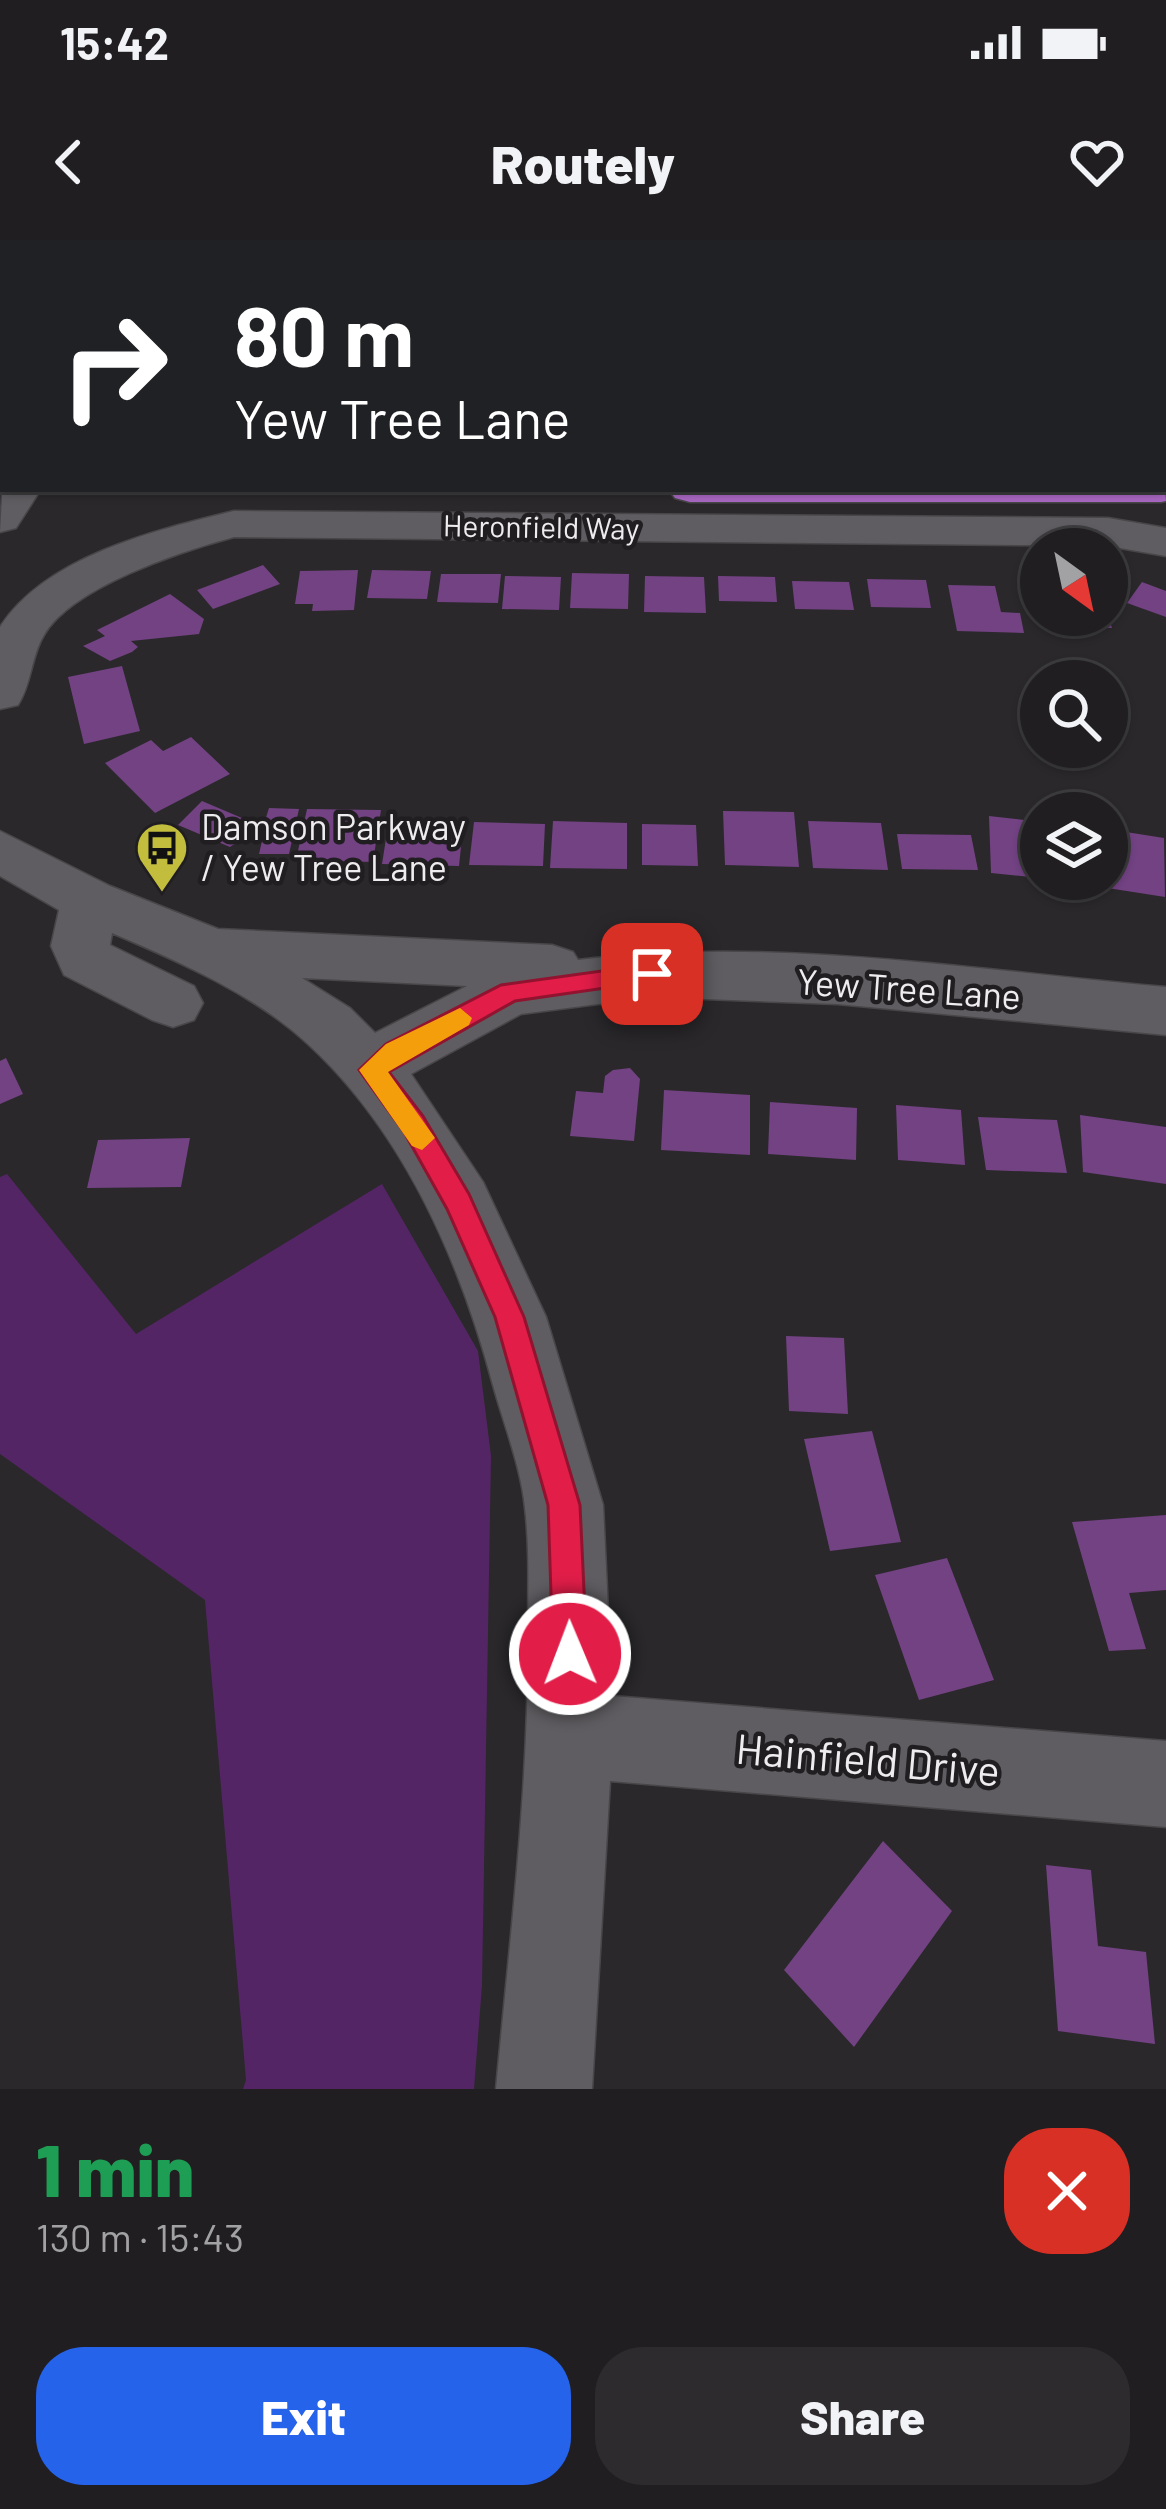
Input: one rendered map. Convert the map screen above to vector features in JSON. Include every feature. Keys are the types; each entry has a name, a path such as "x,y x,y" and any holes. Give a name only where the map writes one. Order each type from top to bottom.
{"street":[{"path":"0,519 17,492"},
{"name":"Heronfield Way","path":"0,693 10,653 27,622 42,608 152,548 234,524 1108,532 1161,540"},
{"name":"Yew Tree Lane","path":"0,851 90,901 214,951 328,1025 372,1070 395,1052 510,992 652,974"},
{"path":"90,901 80,946 85,959 173,1003"},
{"name":"Yew Tree Lane","path":"214,951 837,981 1166,1011"},
{"path":"372,1070 413,1124 459,1203 510,1317 564,1505 571,1732 544,2089"},
{"name":"Hainfield Drive","path":"571,1732 625,1741 1166,1784"}],"shaded area":[{"path":"7,1174 136,1334 382,1184 478,1351 491,1456 482,1985 474,2089 243,2089 246,2080 205,1600 0,1454 0,1177"}],"building":[{"path":"263,565 280,584 213,609 197,590"},
{"path":"358,570 354,610 312,611 313,604 295,604 300,571"},
{"path":"372,570 431,571 427,599 367,598"},
{"path":"572,573 629,574 628,609 570,608"},
{"path":"441,574 501,574 498,603 437,602"},
{"path":"505,576 561,577 559,610 502,609"},
{"path":"645,576 704,577 706,613 644,612"},
{"path":"718,576 775,577 777,602 719,601"},
{"path":"867,579 926,580 931,608 871,607"},
{"path":"792,581 849,582 854,610 795,609"},
{"path":"1142,582 1166,591 1166,617 1128,603"},
{"path":"948,585 995,586 1001,612 1020,613 1020,633 957,631"},
{"path":"170,594 204,619 199,634 131,641 138,647 110,661 83,646 105,636 97,630"},
{"path":"122,666 140,731 84,744 68,677"},
{"path":"191,737 230,774 155,813 105,763 151,740 163,751"},
{"path":"202,801 263,827 269,808 299,809 289,854 259,854 262,841 248,834 230,847 178,825"},
{"path":"307,809 381,810 373,862 296,860"},
{"path":"723,811 794,812 799,867 725,865"},
{"path":"989,816 1020,820 1020,876 991,873"},
{"path":"553,821 627,823 627,869 550,868"},
{"path":"808,821 881,823 888,870 813,868"},
{"path":"474,822 545,824 543,866 469,865"},
{"path":"642,824 696,825 698,866 642,865"},
{"path":"388,826 463,828 459,866 382,864"},
{"path":"1128,832 1164,838 1165,897 1128,891"},
{"path":"897,834 971,835 978,870 902,869"},
{"path":"6,1058 23,1094 0,1104 0,1061"},
{"path":"630,1068 640,1079 634,1141 570,1136 576,1091 603,1093 605,1076"},
{"path":"664,1090 750,1095 750,1155 661,1150"},
{"path":"770,1102 857,1108 856,1160 768,1154"},
{"path":"896,1105 961,1110 965,1165 898,1160"},
{"path":"1080,1115 1166,1127 1166,1184 1083,1172"},
{"path":"978,1117 1057,1120 1067,1173 986,1170"},
{"path":"190,1138 181,1187 87,1188 98,1140"},
{"path":"786,1336 844,1338 848,1414 789,1411"},
{"path":"872,1431 901,1542 830,1551 804,1439"},
{"path":"1166,1515 1166,1590 1129,1593 1146,1649 1109,1651 1072,1522"},
{"path":"947,1558 994,1680 919,1700 875,1575"},
{"path":"883,1841 952,1911 854,2047 784,1970"},
{"path":"1046,1865 1091,1870 1098,1946 1146,1952 1155,2044 1058,2031"}],"slow traffic":[{"path":"422,1138 372,1070 395,1052 460,1018"}],"place":[{"name":"Damson Parkway / Yew Tree Lane","path":"162,894"}],"route":[{"path":"570,1654 564,1505 510,1317 459,1203 413,1124 372,1070 395,1052 510,992 652,974"}]}
